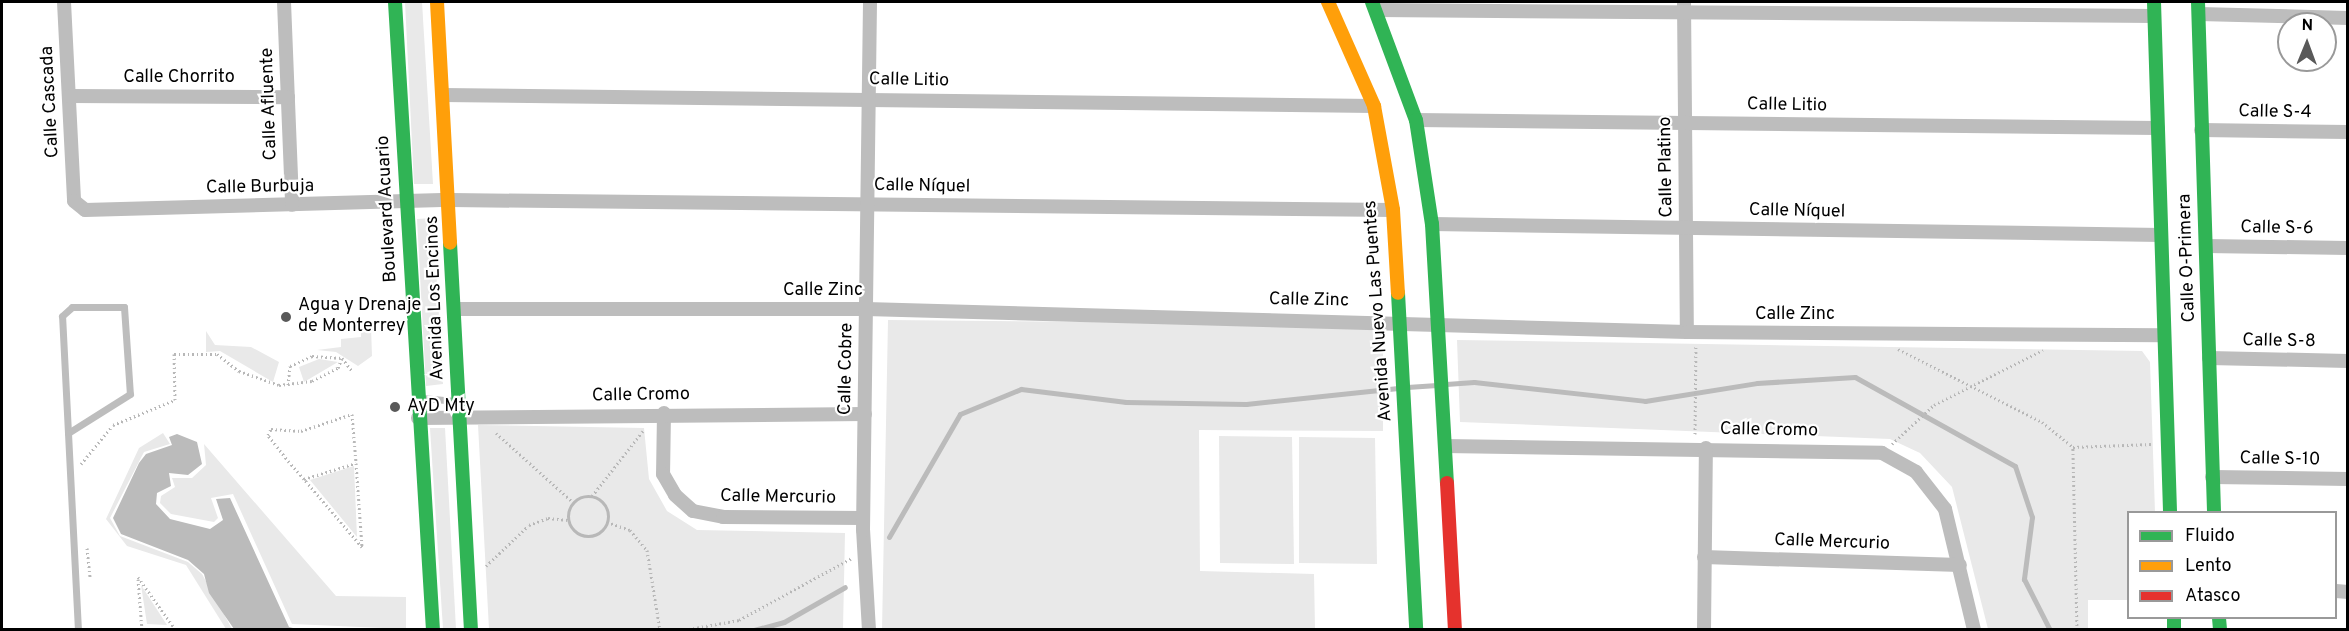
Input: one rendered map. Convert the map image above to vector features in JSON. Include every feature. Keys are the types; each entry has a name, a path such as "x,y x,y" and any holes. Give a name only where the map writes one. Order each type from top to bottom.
{"street":[{"name":"Calle Cascada","path":"64,2 74,201"},
{"name":"Calle Afluente","path":"284,2 292,205"},
{"name":"Boulevard Acuario","path":"395,2 418,418 433,630"},
{"name":"Avenida Los Encinos","path":"437,2 451,200 458,402 471,630"},
{"name":"Calle Cobre","path":"869,630 863,518 870,2"},
{"path":"1322,2 1328,2"},
{"name":"Avenida Nuevo Las Puentes","path":"1328,2 1374,106 1393,210 1397,321 1416,630"},
{"path":"1455,630 1432,224 1416,120 1374,6 2154,8"},
{"name":"Calle Platino","path":"1684,8 1684,122 1691,332"},
{"name":"Calle O-Primera","path":"2154,8 2170,511"},
{"path":"2198,8 2348,18"},
{"name":"Calle O-Primera","path":"2198,8 2214,511"},
{"name":"Calle Litio","path":"443,95 869,98 1374,106"},
{"name":"Calle Chorrito","path":"69,96 288,97"},
{"name":"Calle Litio","path":"1416,120 2157,128"},
{"name":"Calle S-4","path":"2201,130 2348,132"},
{"name":"Calle Burbuja","path":"74,201 85,210 451,200"},
{"name":"Calle Níquel","path":"451,200 1393,210"},
{"name":"Calle Níquel","path":"1432,224 2161,235"},
{"name":"Calle S-6","path":"2206,246 2348,248"},
{"name":"Calle Zinc","path":"454,309 866,309 1438,322 1691,332 2164,335"},
{"name":"Calle S-8","path":"2209,358 2348,361"},
{"name":"Calle Cromo","path":"418,418 664,413 865,414"},
{"name":"Calle Mercurio","path":"664,413 663,474 675,495 693,511 723,517 863,518"},
{"name":"Calle Cromo","path":"1445,446 1867,451 1900,460 1922,478 1945,509 1974,630"},
{"path":"1701,448 1704,630"},
{"name":"Calle S-10","path":"2212,477 2348,479"},
{"name":"Calle Mercurio","path":"1704,557 1959,565"}],"lane":[{"path":"68,434 129,394 124,307 72,307 62,316 68,434 78,630"},
{"path":"417,397 458,402"}],"path":[{"path":"1691,332 1696,380 1696,417 1701,448"},
{"path":"1868,333 2042,423 2073,447 2168,444"},
{"path":"1903,433 1934,405 1969,385 2076,334"},
{"path":"79,475 102,433 128,416 175,400 174,354 217,354 238,371 288,386 331,372 342,358"},
{"path":"288,386 290,366 312,356 342,358 352,371"},
{"path":"352,414 356,463 362,547 268,435 271,429 301,431 352,414"},
{"path":"573,502 591,495 650,422"},
{"path":"490,430 573,502"},
{"path":"2073,447 2077,630"},
{"path":"304,479 356,463"},
{"path":"567,520 574,531 586,536 599,533 607,522 603,502 591,495"},
{"path":"567,520 573,502"},
{"path":"480,564 480,576 492,557 529,525 548,518 567,520"},
{"path":"607,522 630,530 647,550 660,630"},
{"path":"86,536 90,578"},
{"path":"684,630 739,620 859,555"},
{"path":"142,630 138,577 175,629 160,630"}],"shaded area":[{"path":"405,2 422,2 433,184 414,184"},
{"path":"433,218 443,384 426,386 417,219"},
{"path":"888,320 1383,325 1383,431 1199,430 1200,571 1314,574 1315,629 882,630"},
{"path":"361,327 371,327 372,356 358,366 336,352 317,350 341,347 341,339 361,337"},
{"path":"206,331 215,345 251,347 279,362 273,382 220,351 206,352"},
{"path":"1457,340 2142,351 2150,362 2155,511 2127,511 2127,600 2088,600 2088,629 1988,629 1952,487 1920,453 1890,439 1460,422"},
{"path":"319,359 338,362 304,382 299,367"},
{"path":"478,425 644,428 649,479 667,511 697,530 845,533 843,629 489,629"},
{"path":"430,428 445,428 456,629 443,629"},
{"path":"163,433 170,444 144,452 110,518 120,536 188,562 202,574 232,629 226,629 186,565 127,546 106,519 139,448"},
{"path":"177,434 197,442 202,464 188,475 169,473 171,486 157,493 156,504 170,519 210,529 223,520 216,499 230,498 289,627 297,629 234,629 209,593 204,574 188,560 121,534 113,518 139,463 146,454 172,445 169,437"},
{"path":"1219,436 1292,437 1294,564 1220,563"},
{"path":"1299,437 1375,438 1377,564 1299,563"},
{"path":"204,444 336,596 406,597 406,629 292,624 233,494 211,498 218,518 214,522 171,514 160,503 161,496 175,487 172,478 192,478 206,465"},
{"path":"354,466 357,537 310,480"},
{"path":"141,585 167,625 147,624"}],"waterway":[{"path":"1446,384 1474,382 1645,401 1757,383 1855,377 2015,466 2032,517 2024,579 2050,630"},
{"path":"1407,387 1437,385"},
{"path":"889,537 960,414 1021,389 1126,402 1246,404 1398,388"},
{"path":"754,630 784,622 845,587"}],"traffic: fast":[{"path":"395,2 433,630"},
{"path":"1372,2 1416,120 1432,224 1447,483"},
{"path":"2154,2 2170,511"},
{"path":"2198,2 2214,511"},
{"path":"450,243 471,630"},
{"path":"1398,293 1416,630"},
{"path":"2174,619 2174,630"},
{"path":"2219,619 2220,630"}],"traffic: slow":[{"path":"437,2 450,243"},
{"path":"1328,2 1374,106 1393,210 1398,293"}],"traffic: jam":[{"path":"1447,483 1455,630"}],"place":[{"name":"Agua y Drenaje de Monterrey","path":"286,317"},
{"name":"AyD Mty","path":"395,407"}]}
